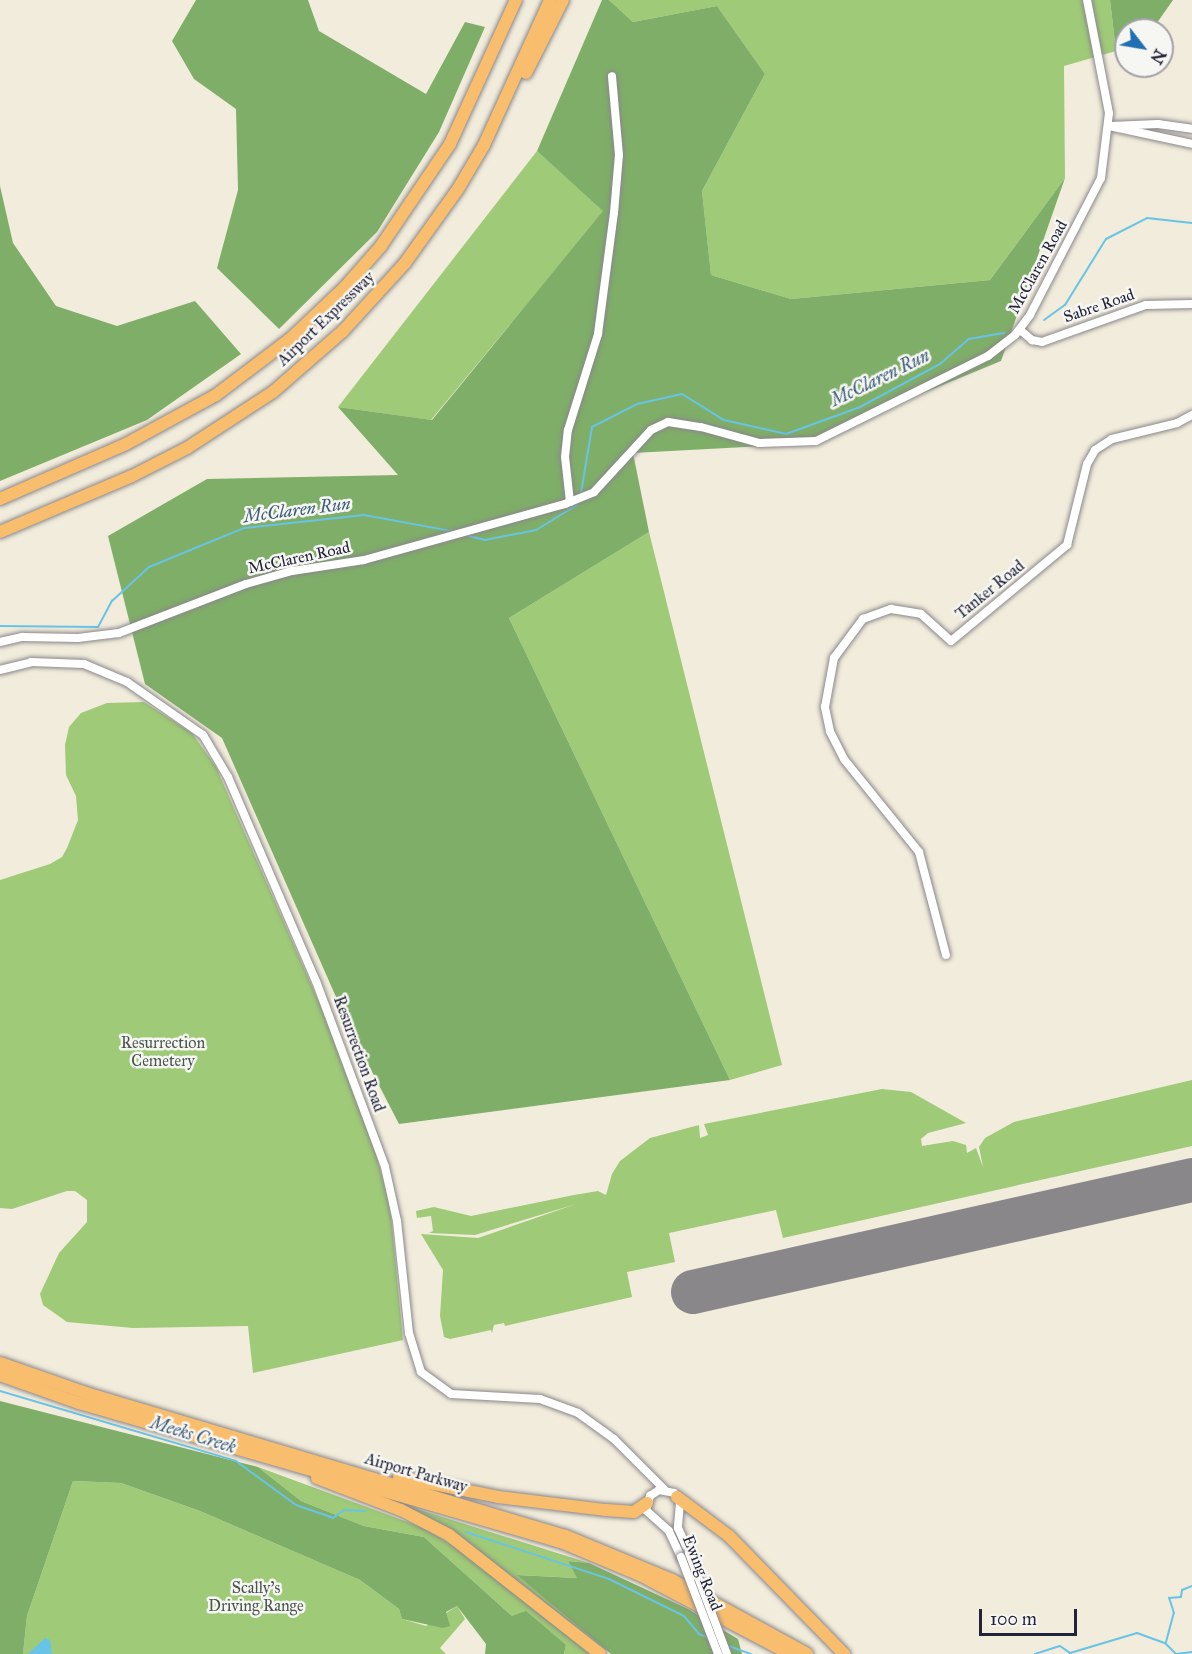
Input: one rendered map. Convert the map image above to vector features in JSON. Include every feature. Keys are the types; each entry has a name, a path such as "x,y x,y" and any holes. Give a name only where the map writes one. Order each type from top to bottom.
{"highway":[{"name":"Airport Expressway","path":"0,498 157,429 216,395 290,339 345,287 424,187 450,144 486,69 515,0"},
{"name":"Airport Expressway","path":"0,532 132,476 230,423 314,358 405,263 484,145 550,0"},
{"path":"405,263 479,167 563,0"},
{"name":"Airport Parkway","path":"0,1363 121,1403 574,1539 672,1580 807,1654"},
{"name":"Airport Parkway","path":"0,1375 79,1403 561,1542 640,1575 790,1654"},
{"path":"121,1403 451,1489 627,1512 641,1509 648,1500"},
{"path":"218,1442 428,1522 472,1552 600,1654"},
{"path":"677,1497 729,1536 844,1654"}],"street":[{"name":"McClaren Road","path":"0,642 22,637 78,638 118,633 246,584 292,571 364,560 570,502 594,492 651,429 668,422 701,427 759,443 816,441 981,360 1020,330 1095,193 1105,159 1109,126 1107,94 1087,0"},
{"path":"570,502 565,457 568,430 598,334 614,213 619,155 612,76"},
{"path":"1109,126 1149,123 1192,129"},
{"path":"1109,126 1192,144"},
{"name":"Sabre Road","path":"1020,330 1032,340 1042,342 1146,305 1192,303"},
{"name":"Tanker Road","path":"946,955 919,852 908,833 850,767 833,739 825,706 834,658 863,619 891,609 921,614 951,641 1067,545 1088,464 1095,450 1112,439 1177,423 1192,416"},
{"name":"Resurrection Road","path":"0,670 31,662 84,664 127,682 203,735 228,777 316,981 384,1167 397,1221 409,1333 421,1372 451,1394 540,1399 566,1407 614,1439 643,1471 664,1489"},
{"name":"Resurrection Road","path":"643,1471 648,1500"},
{"path":"648,1500 664,1489 677,1497"},
{"name":"Ewing Road","path":"677,1497 681,1506 678,1527 685,1555 718,1654"},
{"name":"Ewing Road","path":"648,1500 648,1515 669,1531 685,1555 727,1654"}],"green space":[{"path":"196,0 308,0 319,31 426,94 465,22 485,27 439,132 377,232 279,329 217,268 238,190 236,109 194,79 172,41"},
{"path":"602,0 609,0 633,22 717,6 765,74 702,191 711,275 791,299 990,280 1065,178 1001,361 799,444 633,453 649,532 509,618 730,1080 399,1124 351,1031 222,738 145,684 108,536 207,479 398,475 338,407 432,420 603,211 537,151"},
{"path":"609,0 1110,0 1114,52 1064,66 1065,178 990,280 791,299 711,275 702,191 765,74 717,6 633,22"},
{"path":"1110,0 1173,0 1160,18 1114,18 1114,34"},
{"path":"537,151 604,211 431,420 338,407"},
{"path":"0,186 13,243 56,306 117,326 195,301 241,354 147,420 0,481"},
{"path":"649,532 782,1065 730,1080 509,618"},
{"name":"Resurrection Cemetery","path":"144,702 192,733 216,767 328,1023 376,1154 390,1205 403,1340 253,1373 248,1326 133,1328 67,1322 43,1305 40,1294 59,1253 87,1222 87,1200 75,1191 67,1191 12,1209 0,1208 0,880 50,864 62,857 67,848 78,820 76,796 66,775 65,745 69,727 81,713 107,703"},
{"path":"1192,1080 1192,1146 783,1238 776,1210 669,1233 675,1262 627,1272 632,1297 505,1326 504,1323 494,1325 492,1333 491,1330 450,1339 444,1337 440,1316 443,1270 421,1234 478,1238 576,1204 475,1235 429,1233 433,1231 431,1216 417,1218 416,1211 434,1207 471,1216 598,1191 606,1195 612,1174 620,1161 650,1138 699,1125 700,1138 708,1135 704,1124 882,1089 911,1092 966,1123 928,1133 921,1139 922,1146 953,1141 966,1145 967,1153 976,1148 983,1167 979,1147 985,1138 1014,1122"},
{"path":"0,1401 258,1467 301,1501 364,1526 424,1537 512,1616 526,1611 566,1645 564,1654 485,1654 486,1644 457,1606 446,1612 450,1626 443,1628 402,1619 399,1609 360,1580 200,1511 121,1483 73,1481 27,1616 23,1654 0,1654"},
{"path":"258,1467 424,1528 458,1549 591,1654 564,1654 566,1645 512,1616 424,1537 364,1526 301,1501"},
{"name":"Scally's Driving Range","path":"73,1481 121,1483 200,1511 360,1580 399,1609 402,1619 426,1626 457,1606 465,1619 440,1648 446,1654 23,1654 27,1616"},
{"path":"401,1504 589,1563 568,1561 578,1578 518,1575 611,1654 453,1532"},
{"path":"568,1561 589,1563 688,1609 738,1639 742,1654 611,1654 517,1575 577,1578"}],"water":[{"path":"45,1638 50,1640 52,1654 28,1654"}],"waterway":[{"name":"McClaren Run","path":"1044,320 1065,305 1106,239 1147,218 1192,223"},
{"name":"McClaren Run","path":"581,493 592,427 637,404 682,394 724,420 786,434 860,407 940,364 969,339 1004,333"},
{"name":"McClaren Run","path":"468,536 485,540 536,530 577,505"},
{"name":"McClaren Run","path":"0,626 98,627 112,601 149,567 244,528 364,515 451,531"},
{"name":"Meeks Creek","path":"0,1391 236,1461 296,1505 333,1518 344,1510 365,1511"},
{"name":"Meeks Creek","path":"466,1532 609,1579 684,1616 699,1634 709,1638"},
{"path":"1166,1642 1174,1613 1169,1598 1181,1597 1182,1590 1192,1586"},
{"name":"Meeks Creek","path":"1035,1654 1060,1646 1070,1653 1137,1633 1165,1643 1176,1654 1192,1652"},
{"name":"Meeks Creek","path":"726,1645 751,1654"}],"runway":[{"path":"693,1292 1192,1180"}]}
